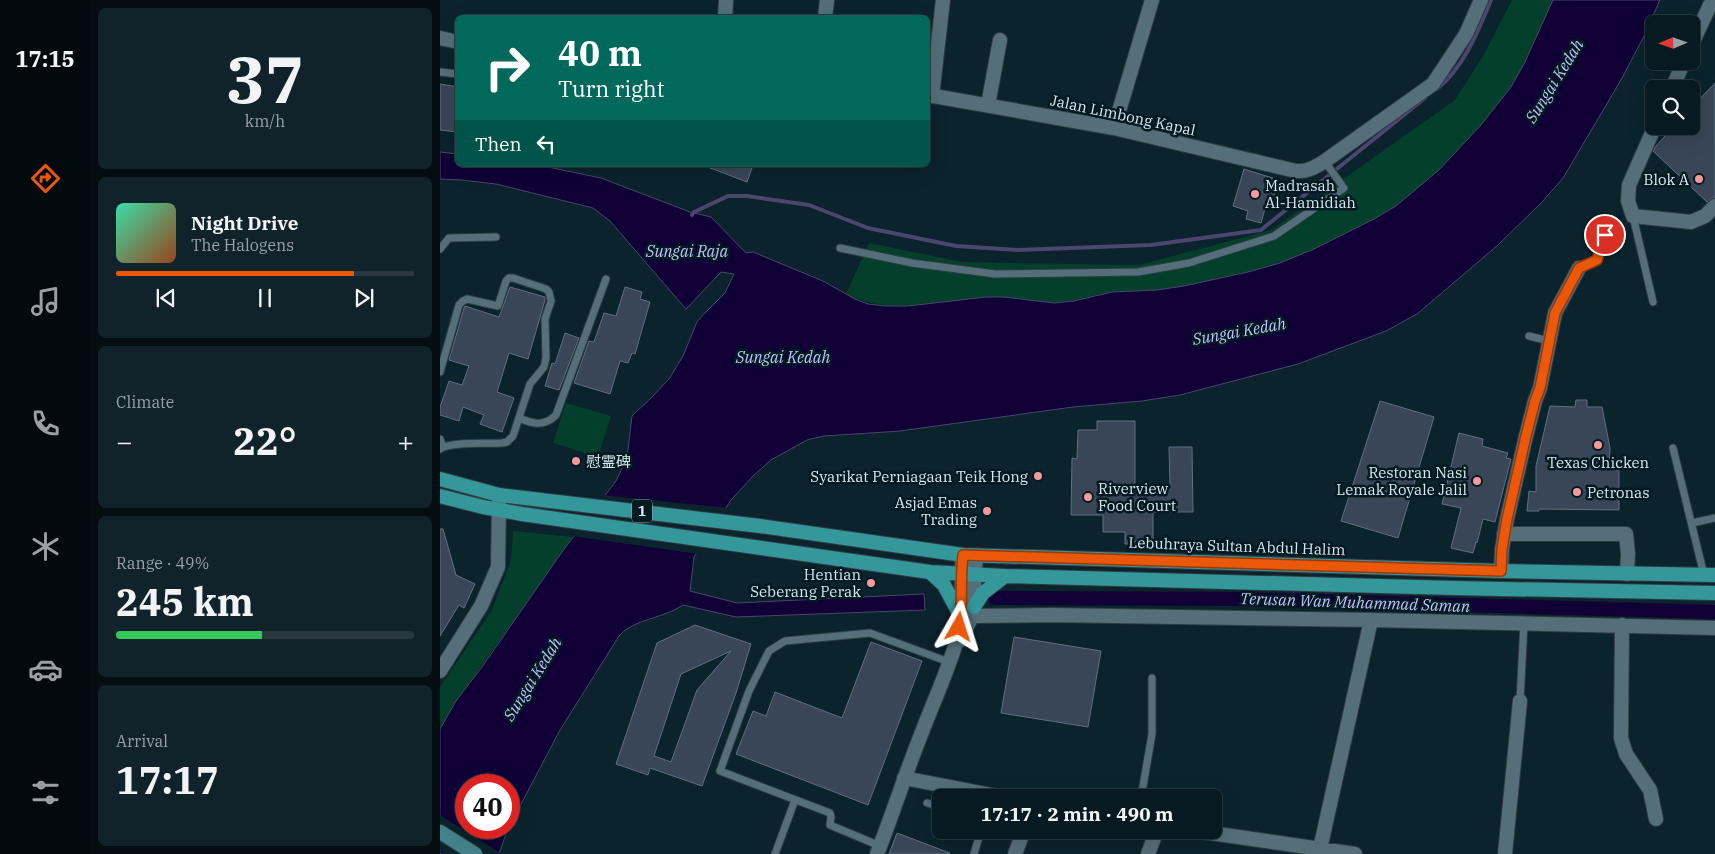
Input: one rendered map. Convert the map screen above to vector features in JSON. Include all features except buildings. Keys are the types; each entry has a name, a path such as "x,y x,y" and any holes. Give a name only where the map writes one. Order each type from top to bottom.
{"main road":[{"name":"1","path":"440,479 499,495"},
{"name":"Lebuhraya Sultan Abdul Halim","path":"499,495 760,526 970,555 1501,571 1709,575"},
{"name":"1","path":"440,496 522,514 930,572 1005,576 1715,593"},
{"path":"930,572 969,613 983,593 1005,576"},
{"path":"440,832 475,854"}],"street":[{"path":"725,15 726,0"},
{"path":"825,15 827,0"},
{"path":"930,96 943,0"},
{"path":"1114,128 1152,0"},
{"name":"Jalan Limbong Kapal","path":"930,96 1114,128 1303,172 1325,161 1433,84 1466,34 1480,0"},
{"path":"1700,27 1714,0"},
{"path":"440,40 455,42"},
{"path":"988,105 1000,40"},
{"path":"1650,135 1629,186 1628,201 1633,216 1691,222 1705,216 1715,206"},
{"path":"1501,571 1504,534 1526,436 1540,388 1555,313 1579,268"},
{"path":"440,671 481,606 498,566 499,495"},
{"path":"1504,534 1626,534 1627,574"},
{"path":"879,850 904,778 969,613 962,596 968,574 970,555"},
{"path":"969,613 1715,628"},
{"path":"1320,849 1371,620"},
{"path":"1622,625 1621,738 1626,754 1650,790 1656,819"},
{"path":"1505,854 1520,701"},
{"path":"904,778 951,789"},
{"path":"1222,835 1355,854"},
{"path":"1015,854 1021,839"},
{"path":"1148,854 1154,839"}],"lane":[{"path":"440,72 455,74"},
{"path":"840,248 912,262 995,274 1138,272 1189,263 1274,236 1343,186 1328,166"},
{"path":"1633,216 1652,302"},
{"path":"1579,268 1597,260 1605,235"},
{"path":"440,249 449,238 496,237"},
{"path":"440,372 459,305 462,301 467,299 498,306 506,281 509,278 546,289 550,292 551,301 545,319 546,358 544,367 530,384 513,436 507,442 442,448 440,439"},
{"path":"519,418 538,424 549,422 556,415 606,279"},
{"path":"1529,336 1549,341"},
{"path":"1673,448 1692,523 1709,575"},
{"path":"1692,523 1715,518"},
{"path":"1520,701 1524,623"},
{"path":"879,850 830,825 830,813 720,771 749,691 769,651 785,641 870,633 949,662"},
{"path":"1143,789 1152,734 1152,678"},
{"path":"775,854 795,800"},
{"path":"927,803 932,804"},
{"path":"974,854 978,839"}],"green space":[{"path":"1512,0 1553,0 1523,65 1511,86 1488,118 1442,167 1410,195 1369,222 1312,250 1281,262 1218,281 1151,291 1106,293 1061,303 1003,297 903,306 883,305 864,301 846,294 869,243 963,262 1139,265 1271,230 1455,100 1483,56"},
{"path":"566,403 611,416 598,457 553,443"},
{"path":"513,531 573,537 470,682 440,729 440,687 492,610 511,560"}],"water":[{"name":"Sungai Kedah","path":"1553,0 1660,0 1653,15 1645,15 1644,36 1621,80 1563,178 1542,202 1498,245 1417,314 1386,331 1298,364 1180,395 1142,401 1073,407 900,431 824,436 807,440 771,460 731,500 694,557 690,591 737,603 924,594 925,610 736,617 683,605 632,626 619,636 560,730 520,806 520,774 455,774 455,839 504,839 499,854 440,854 440,729 456,701 562,552 616,481 627,458 632,416 669,379 683,356 697,322 725,293 734,274 721,272 686,309 610,221 593,208 496,184 440,179 440,152 455,154 455,167 548,167 601,178 690,212 711,217 746,253 753,252 823,281 868,304 908,306 986,297 1004,297 1054,303 1074,301 1112,292 1157,290 1184,286 1280,263 1314,249 1396,206 1440,169 1481,125 1511,87 1524,64"}],"pier":[{"path":"602,495 729,508 699,554 571,536"},
{"path":"440,815 455,824 455,839 478,839 502,854 446,854 440,850"}],"waterway":[{"path":"1437,89 1447,80 1463,59 1491,0"},
{"path":"692,215 694,212 728,196 747,196 809,205 868,228 956,246 1018,250 1151,245 1261,230 1425,98"},
{"name":"Terusan Wan Muhammad Saman","path":"995,598 1238,599 1715,612"}],"place":[{"name":"Blok A","path":"1699,179"},
{"name":"Madrasah Al-Hamidiah","path":"1255,194"},
{"name":"Texas Chicken","path":"1598,445"},
{"name":"慰霊碑","path":"576,461"},
{"name":"Syarikat Perniagaan Teik Hong","path":"1038,476"},
{"name":"Restoran Nasi Lemak Royale Jalil","path":"1477,481"},
{"name":"Petronas","path":"1577,492"},
{"name":"Riverview Food Court","path":"1088,497"},
{"name":"Asjad Emas Trading","path":"987,511"},
{"name":"Hentian Seberang Perak","path":"871,583"}],"route":[{"path":"959,627 962,608 961,574 963,555 1048,556 1501,571 1502,549 1507,519 1526,436 1540,388 1555,313 1567,294 1579,268 1597,260 1605,235"}],"water label":[{"name":"Sungai Raja","path":"687,251"}]}
